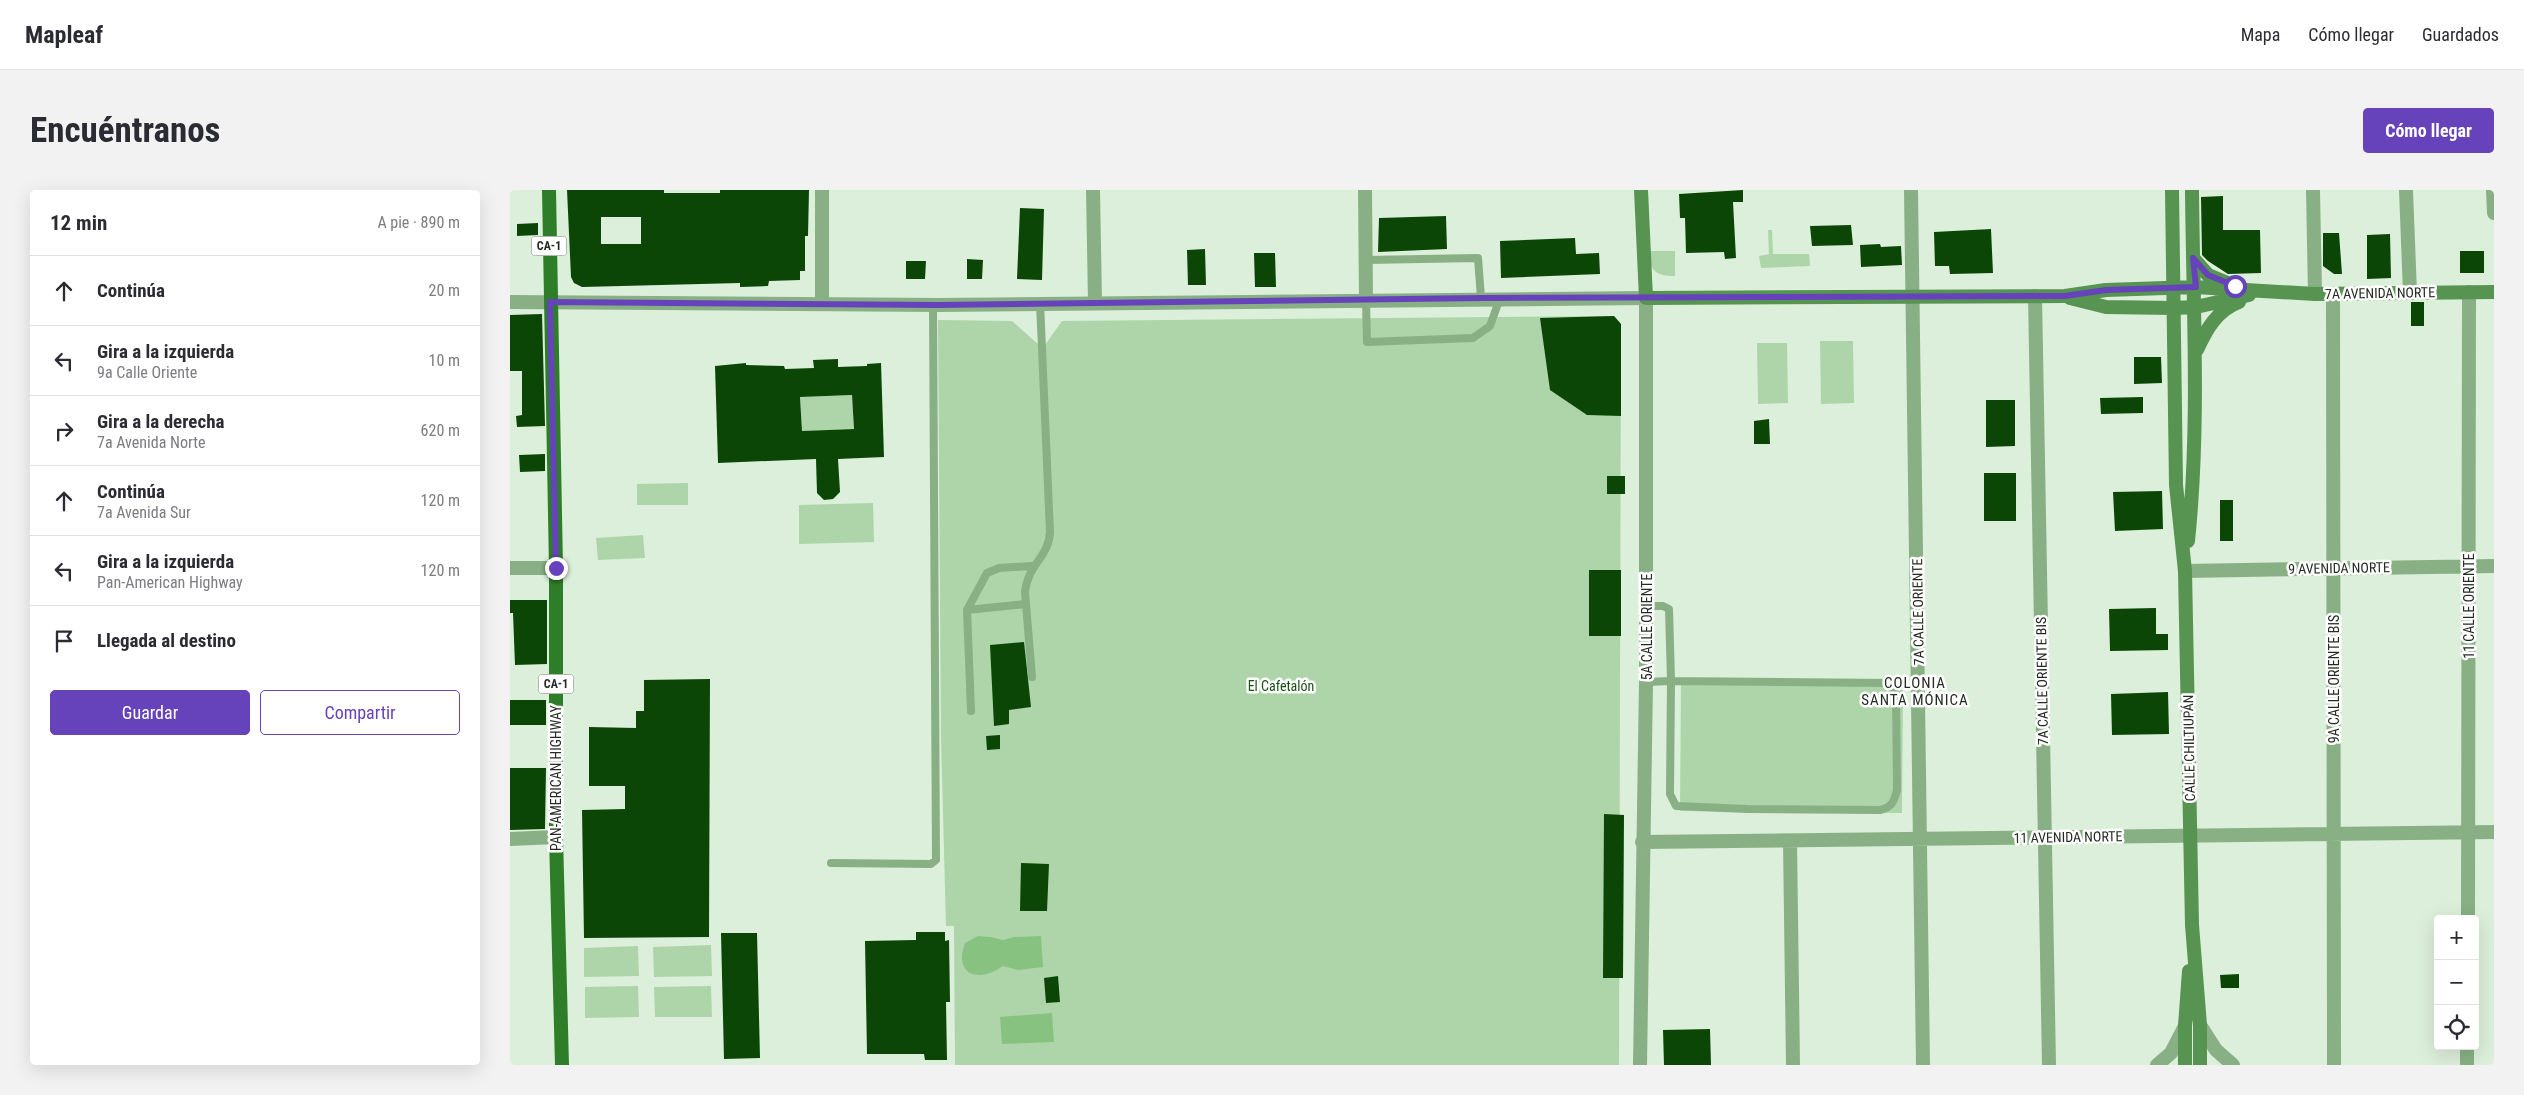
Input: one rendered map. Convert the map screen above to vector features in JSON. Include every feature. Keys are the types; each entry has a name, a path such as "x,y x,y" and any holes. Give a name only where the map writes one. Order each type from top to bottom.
{"main road":[{"name":"PAN-AMERICAN HIGHWAY","path":"549,190 556,568 556,837 562,1065"},
{"name":"5A CALLE ORIENTE","path":"1641,190 1646,298"},
{"name":"CALLE CHILTIUPÁN","path":"2172,190 2176,484 2185,571 2192,925 2200,1025 2200,1065"},
{"name":"CALLE CHILTIUPÁN","path":"2185,571 2194,481 2196,287 2193,258 2192,190"},
{"path":"2193,258 2208,275 2217,280 2267,292"},
{"name":"7A AVENIDA NORTE","path":"1646,298 2065,296 2106,290 2196,287 2315,294 2494,292"},
{"name":"7A AVENIDA NORTE","path":"2065,296 2106,307 2173,308 2196,307 2267,292"},
{"path":"2194,355 2206,330 2219,314 2234,304 2267,292"},
{"name":"CALLE CHILTIUPÁN","path":"2185,1065 2185,1026 2192,925"}],"street":[{"path":"822,190 822,302"},
{"path":"1093,190 1095,302"},
{"path":"1365,190 1366,300"},
{"name":"7A CALLE ORIENTE","path":"1911,190 1914,296 1923,1065"},
{"path":"2313,190 2315,294"},
{"path":"2406,190 2410,293"},
{"path":"2494,190 2494,213"},
{"name":"11 CALLE ORIENTE","path":"2468,915 2469,292"},
{"name":"9A CALLE ORIENTE BIS","path":"2333,294 2334,1065"},
{"name":"7A CALLE ORIENTE BIS","path":"2034,296 2049,1065"},
{"name":"7A AVENIDA NORTE","path":"510,302 822,302 933,305 1481,298 1646,298"},
{"name":"5A CALLE ORIENTE","path":"1640,1065 1647,606 1646,298"},
{"name":"9 AVENIDA NORTE","path":"2185,571 2494,566"},
{"path":"510,568 556,568"},
{"name":"11 AVENIDA NORTE","path":"1642,842 2494,832"},
{"path":"510,839 556,837"},
{"path":"1790,841 1792,1065"},
{"path":"2200,1025 2216,1050 2233,1065"},
{"path":"2157,1065 2171,1053 2185,1026"},
{"path":"2467,1050 2467,1065"}],"lane":[{"path":"1366,260 1478,258 1481,298"},
{"path":"1366,300 1367,342 1473,338 1490,326 1500,298"},
{"path":"1032,677 1026,604 1026,579 1032,566 1046,550 1050,532 1040,303"},
{"path":"831,863 931,864 936,860 933,305"},
{"path":"971,711 967,610 987,573 998,568 1032,566"},
{"path":"967,610 1026,604"},
{"path":"1646,682 1671,681 1890,683 1896,694 1897,790 1894,802 1889,808 1880,810 1746,810 1676,806 1670,794 1671,681 1669,609 1663,606 1647,606"}],"green space":[{"path":"1768,230 1772,230 1773,254 1809,254 1810,266 1761,268 1759,256 1769,254"},
{"path":"1647,251 1675,251 1675,276 1663,275 1655,271 1650,263"},
{"name":"El Cafetalón","path":"1614,316 1621,324 1619,1065 955,1065 954,926 946,926 941,737 938,320 1012,321 1039,345 1045,345 1062,321"},
{"path":"1820,341 1853,341 1854,403 1821,404"},
{"path":"1757,343 1787,343 1788,403 1758,404"},
{"path":"852,395 854,429 802,431 800,397"},
{"path":"688,483 688,505 637,505 637,484"},
{"path":"873,503 874,542 799,544 799,505"},
{"path":"643,535 645,558 598,560 596,538"},
{"path":"1681,683 1903,684 1902,813 1680,811"},
{"path":"711,945 712,976 654,977 653,947"},
{"path":"638,946 639,976 584,977 584,948"},
{"path":"638,986 639,1017 585,1018 585,987"},
{"path":"711,986 712,1017 655,1017 654,987"}],"shaded area":[{"path":"978,936 1003,940 1014,937 1041,936 1043,967 1018,970 1003,966 985,974 977,975 970,973 962,963 962,954 965,943"},
{"path":"1052,1013 1054,1042 1002,1044 1000,1017"}],"building":[{"path":"567,190 664,190 664,193 720,193 720,190 809,190 808,236 805,236 805,271 800,271 800,280 769,281 768,286 740,287 740,283 582,287 574,283 571,277","holes":["601,217 641,217 641,244 601,244"]},
{"path":"1743,190 1743,202 1733,202 1736,258 1725,259 1724,252 1686,253 1685,218 1680,218 1679,194"},
{"path":"2223,196 2223,230 2260,230 2261,273 2228,274 2202,255 2201,197"},
{"path":"1020,208 1044,209 1042,280 1017,279"},
{"path":"1446,216 1447,249 1378,252 1379,218"},
{"path":"538,223 538,235 517,236 517,224"},
{"path":"1851,225 1853,245 1812,246 1810,226"},
{"path":"1991,229 1993,273 1950,274 1949,266 1935,266 1934,232"},
{"path":"2323,233 2339,233 2342,274 2334,274 2323,266"},
{"path":"2390,234 2391,278 2367,279 2367,235"},
{"path":"1575,238 1576,254 1599,253 1600,274 1501,278 1500,241"},
{"path":"1880,244 1881,247 1901,246 1902,265 1861,267 1860,245"},
{"path":"1205,249 1206,285 1188,285 1187,250"},
{"path":"2460,251 2484,251 2484,273 2460,273"},
{"path":"1254,253 1275,253 1276,287 1255,287"},
{"path":"967,259 983,260 982,279 967,279"},
{"path":"906,261 926,261 925,279 906,279"},
{"path":"2411,302 2424,302 2424,326 2411,326"},
{"path":"542,314 545,426 517,427 516,416 522,415 522,371 510,371 510,315"},
{"path":"1614,316 1621,324 1621,416 1587,415 1550,390 1540,318"},
{"path":"2134,357 2161,357 2162,383 2134,384"},
{"path":"838,359 838,367 867,366 867,364 881,363 884,457 838,459 840,492 833,499 824,500 817,493 816,459 718,463 715,366 746,363 746,365 784,366 785,369 814,368 813,360","holes":["852,395 854,429 802,431 800,397"]},
{"path":"2143,397 2143,413 2101,414 2100,398"},
{"path":"1986,400 2015,400 2015,446 1986,447"},
{"path":"1769,419 1770,444 1754,444 1754,421"},
{"path":"545,454 545,471 520,472 519,455"},
{"path":"1984,473 2016,473 2016,521 1984,521"},
{"path":"1607,476 1625,476 1625,494 1607,494"},
{"path":"2162,491 2163,529 2115,531 2113,492"},
{"path":"2220,500 2233,500 2233,541 2220,541"},
{"path":"1589,570 1621,570 1621,636 1589,636"},
{"path":"510,600 547,600 547,664 515,665 513,613 510,613"},
{"path":"2156,608 2156,634 2168,634 2168,650 2110,651 2109,609"},
{"path":"1024,642 1031,707 1009,710 1009,724 994,726 990,645"},
{"path":"710,679 709,937 584,938 582,810 625,809 625,786 589,786 589,727 636,728 636,711 644,711 644,680"},
{"path":"2168,692 2169,734 2112,735 2111,694"},
{"path":"510,700 546,700 546,725 510,725"},
{"path":"1000,735 1000,749 987,750 986,736"},
{"path":"510,768 546,768 545,829 510,830"},
{"path":"1604,814 1624,815 1623,978 1603,978"},
{"path":"1021,863 1049,864 1047,911 1020,911"},
{"path":"916,932 945,932 945,941 949,940 950,1002 946,1002 947,1060 925,1060 924,1054 867,1054 865,941 916,940"},
{"path":"721,933 757,933 760,1058 724,1059"},
{"path":"2239,974 2239,988 2221,988 2220,975"},
{"path":"1058,976 1060,1002 1046,1003 1044,978"},
{"path":"1710,1029 1711,1065 1664,1065 1663,1030"}],"district":[{"name":"COLONIA SANTA MÓNICA","path":"1915,692"}],"route":[{"path":"556,568 550,302 822,302 938,305 1481,298 2065,296 2106,290 2196,287 2193,258 2208,275 2235,286"}]}
